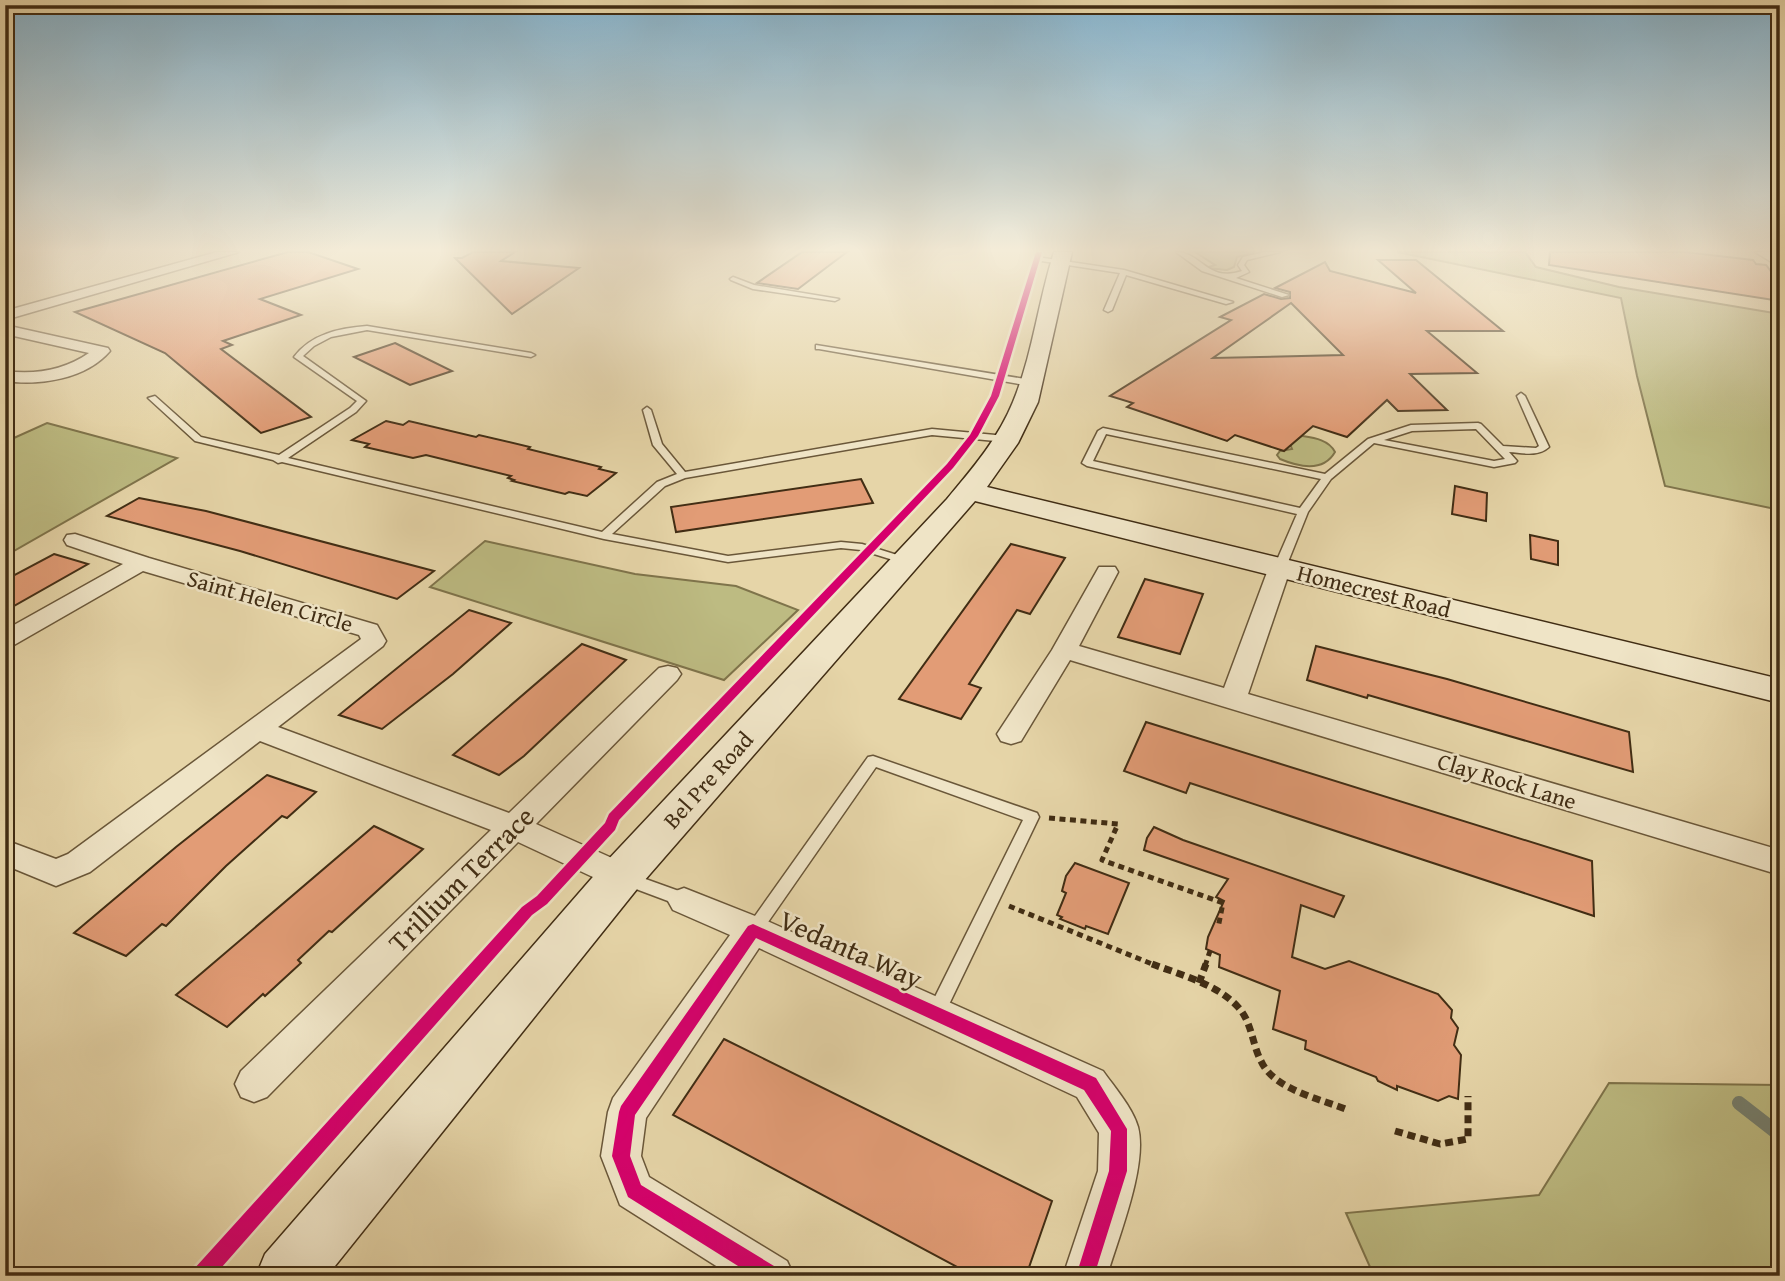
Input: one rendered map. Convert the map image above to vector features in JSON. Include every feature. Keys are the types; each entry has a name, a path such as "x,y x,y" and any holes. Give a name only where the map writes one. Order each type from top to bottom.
{"main road":[{"name":"Bel Pre Road","path":"287,1276 621,876 969,491 1018,420 1031,383 1044,312"},
{"name":"Homecrest Road","path":"969,491 1780,691"}],"street":[{"path":"5,329 102,351 94,358 52,376 35,380 5,376"},
{"name":"Saint Helen Circle","path":"5,852 56,873 79,863 373,641 368,630 141,563 75,540"},
{"path":"5,640 141,563"},
{"path":"1233,699 1280,568"},
{"path":"1011,734 1107,572"},
{"name":"Clay Rock Lane","path":"1063,650 1780,863"},
{"name":"Trillium Terrace","path":"254,1084 668,674"},
{"path":"257,729 514,827 621,876"},
{"name":"Vedanta Way","path":"684,901 1090,1084 1119,1129 1118,1171 1085,1276"},
{"name":"Vedanta Way","path":"753,930 627,1112 621,1156 634,1191 772,1276"}],"lane":[{"path":"278,460 353,410 362,401 298,357 327,336 350,329 367,328 531,355"},
{"path":"819,347 1031,383"},
{"path":"1500,449 1538,451 1544,447 1521,396"},
{"path":"152,398 198,439 604,536 728,559 841,545 862,547 906,561"},
{"path":"647,410 658,445 683,475"},
{"path":"1280,568 1303,512 1326,477 1371,441 1411,428 1478,426 1512,461 1494,464 1371,441"},
{"path":"1303,512 1087,463 1103,431 1326,477"},
{"path":"604,536 661,484 683,475 932,432 1006,439"},
{"path":"753,930 873,761 1032,817 936,1013"},
{"path":"621,876 684,901"}],"path":[{"path":"1032,817 1118,824 1102,860 1223,903 1218,928"},
{"path":"992,899 1217,990 1239,1008 1253,1035 1261,1063 1281,1083 1348,1110"},
{"path":"1199,983 1210,951"},
{"path":"1395,1131 1440,1146 1468,1139 1468,1096"}],"shaded area":[{"path":"1624,312 1780,314 1780,510 1665,486"},
{"path":"47,423 177,458 5,556 5,442"},
{"path":"1302,436 1325,442 1335,452 1330,459 1317,466 1303,466 1280,459 1277,455 1280,451 1292,449 1290,444"},
{"path":"485,541 635,574 736,586 798,610 724,680 430,587"},
{"path":"1609,1083 1780,1085 1780,1276 1374,1276 1346,1213 1539,1195"}],"building":[{"path":"75,312 293,312 301,315 223,341 232,345 221,349 311,417 261,433 165,353"},
{"path":"1230,312 1279,312 1213,358 1343,355 1300,312 1479,312 1503,331 1427,331 1477,373 1410,374 1447,410 1398,411 1387,400 1347,437 1313,426 1284,451 1235,435 1227,441 1127,407 1133,403 1110,396 1231,320 1220,317"},
{"path":"395,343 452,371 410,385 354,357"},
{"path":"386,421 403,425 409,421 476,437 479,435 616,473 587,496 569,492 565,494 512,481 514,480 508,478 511,476 426,455 413,458 365,447 369,444 352,440"},
{"path":"861,479 873,503 676,532 671,507"},
{"path":"1455,486 1487,493 1486,521 1452,514"},
{"path":"139,498 206,511 434,571 397,599 240,551 107,516"},
{"path":"1530,535 1558,541 1558,565 1531,559"},
{"path":"1011,544 1065,558 1030,614 1017,610 969,684 981,688 961,719 899,699"},
{"path":"54,554 88,564 5,611 5,580"},
{"path":"1145,579 1203,594 1180,654 1118,637"},
{"path":"469,610 511,623 453,674 382,729 339,715"},
{"path":"582,644 626,660 524,756 499,775 453,755"},
{"path":"1316,646 1447,679 1629,732 1633,772 1368,695 1367,698 1307,680"},
{"path":"1146,722 1592,861 1594,916 1190,783 1186,793 1124,771"},
{"path":"267,775 316,792 287,818 282,816 226,866 166,926 162,924 126,956 74,933 176,847"},
{"path":"374,826 423,849 332,932 329,931 298,960 301,963 265,996 263,994 227,1027 176,995"},
{"path":"1154,827 1183,840 1344,896 1334,917 1301,905 1292,957 1325,969 1349,961 1438,994 1452,1010 1451,1018 1458,1028 1454,1045 1461,1055 1458,1099 1449,1096 1438,1101 1397,1086 1397,1090 1378,1081 1376,1077 1305,1049 1306,1041 1273,1029 1280,991 1219,967 1220,955 1206,949 1208,937 1224,901 1216,897 1228,879 1144,850"},
{"path":"1075,863 1129,883 1108,934 1086,926 1085,929 1060,919 1062,917 1057,915 1066,893 1062,891 1066,876"},
{"path":"724,1039 1052,1201 1026,1276 974,1276 673,1115"}],"waterway":[{"path":"1739,1103 1780,1135"}],"cycle path":[{"path":"201,1276 527,911 542,900 610,826 614,817 950,466 974,436 995,396 1021,312"},
{"path":"772,1276 634,1191 621,1156 627,1112 753,930 1090,1084 1119,1129 1118,1171 1085,1276"}]}
